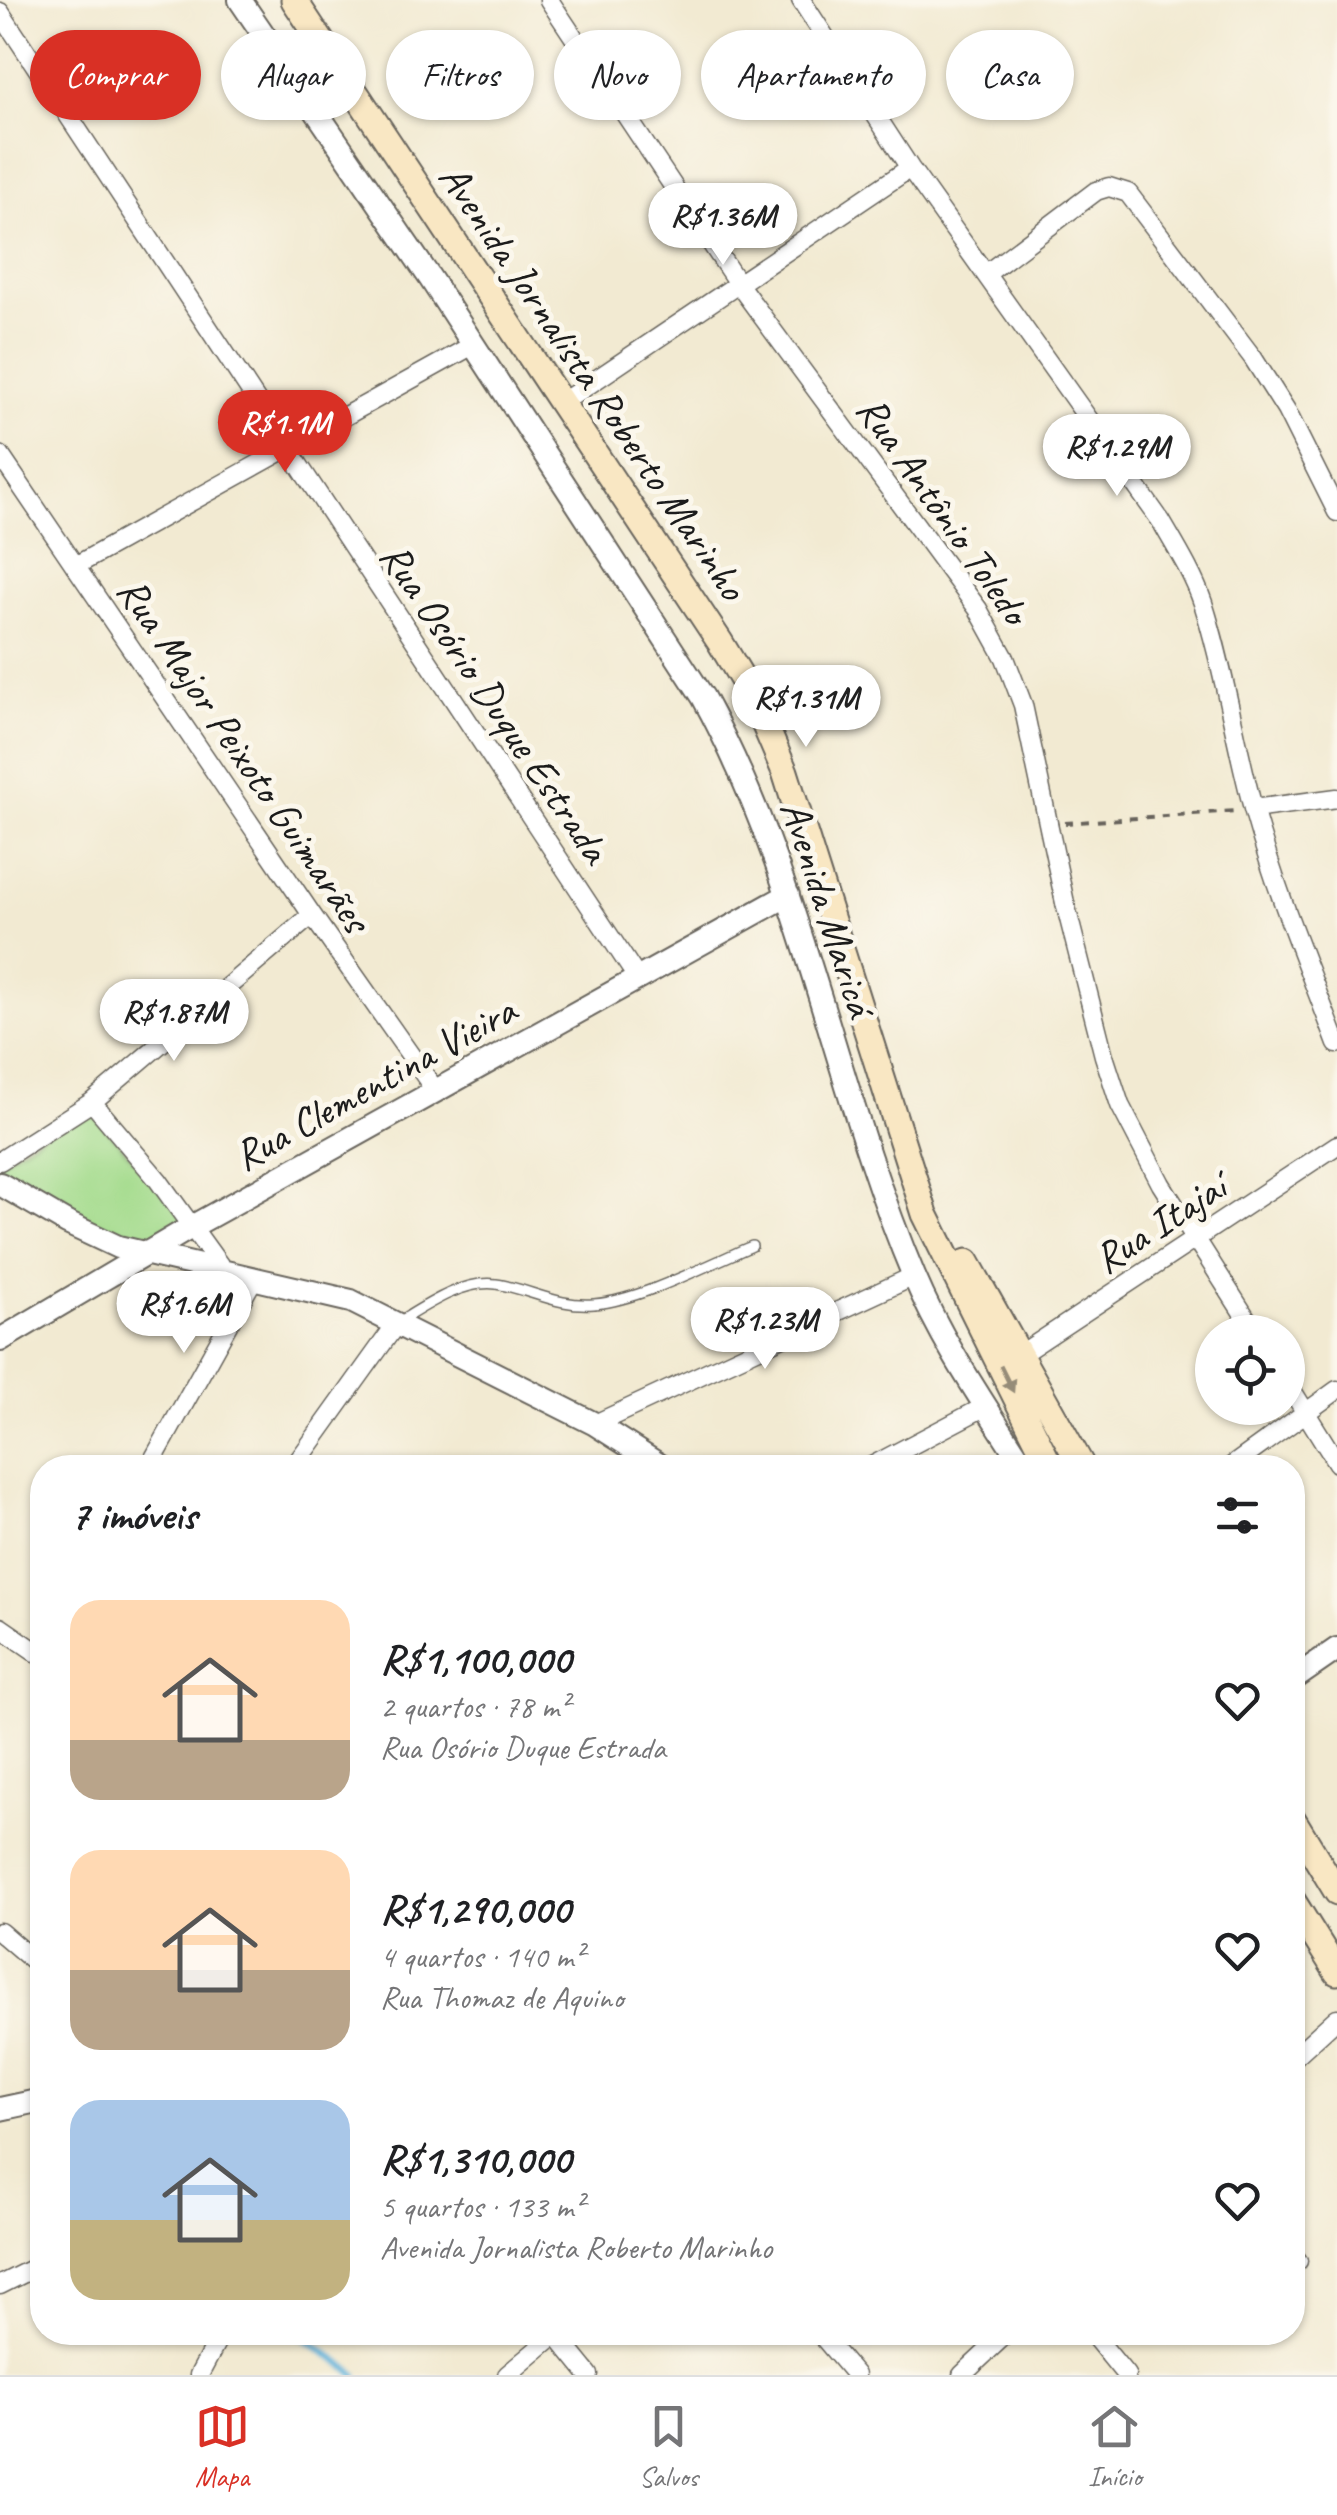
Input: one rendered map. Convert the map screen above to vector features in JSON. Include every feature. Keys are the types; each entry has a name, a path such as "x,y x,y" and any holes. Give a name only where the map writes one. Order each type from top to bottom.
{"main road":[{"name":"Avenida Jornalista Roberto Marinho","path":"294,0 752,695 808,839 909,1163"},
{"path":"909,1163 1076,1455"},
{"path":"909,1163 925,1214 1045,1455"},
{"path":"1305,1839 1337,1892"},
{"path":"1305,1921 1337,1972"}],"street":[{"name":"Avenida Maricá","path":"240,0 473,345 703,697 752,796 877,1176 914,1276 941,1333 1018,1455"},
{"name":"Rua Antônio Toledo","path":"549,0 739,285 978,609 1005,658 1023,705 1070,922 1120,1104 1161,1184 1244,1315"},
{"path":"801,0 910,168 1161,521 1182,557 1202,600 1274,878 1337,1044"},
{"name":"Rua Osório Duque Estrada","path":"0,12 638,979"},
{"path":"560,404 910,168"},
{"path":"986,274 1096,191 1109,187 1128,193 1253,358 1286,410 1337,512"},
{"path":"75,566 473,345"},
{"name":"Rua Major Peixoto Guimarães","path":"0,455 312,916 435,1090"},
{"path":"1254,809 1337,798"},
{"name":"Rua Clementina Vieira","path":"0,1340 193,1226 788,896"},
{"path":"0,1161 92,1102 312,916"},
{"path":"92,1102 224,1270"},
{"name":"Rua Itajaí","path":"1018,1356 1337,1145"},
{"path":"0,1184 118,1247 352,1301 596,1424 644,1455"},
{"path":"596,1424 914,1276"},
{"path":"156,1455 254,1278"},
{"path":"302,1455 397,1323"},
{"path":"1248,1455 1337,1390"},
{"path":"893,1455 986,1406"},
{"path":"1306,1413 1337,1463"},
{"path":"0,1627 30,1648"},
{"path":"1305,1671 1337,1650"},
{"path":"0,1932 30,1958"},
{"path":"1305,2047 1337,2018"},
{"path":"0,2109 30,2103"},
{"path":"0,2285 30,2270"},
{"path":"199,2375 215,2345"},
{"path":"508,2375 542,2345"},
{"path":"565,2345 589,2375"},
{"path":"830,2345 855,2375"},
{"path":"962,2375 994,2345"},
{"path":"1102,2345 1126,2375"}],"lane":[{"path":"397,1323 462,1289 494,1284 556,1303 594,1304 628,1297 752,1246"}],"path":[{"path":"1050,824 1254,809"}],"green space":[{"path":"87,1106 193,1226 144,1254 0,1184 0,1161"}],"waterway":[{"path":"315,2345 357,2375"}]}
